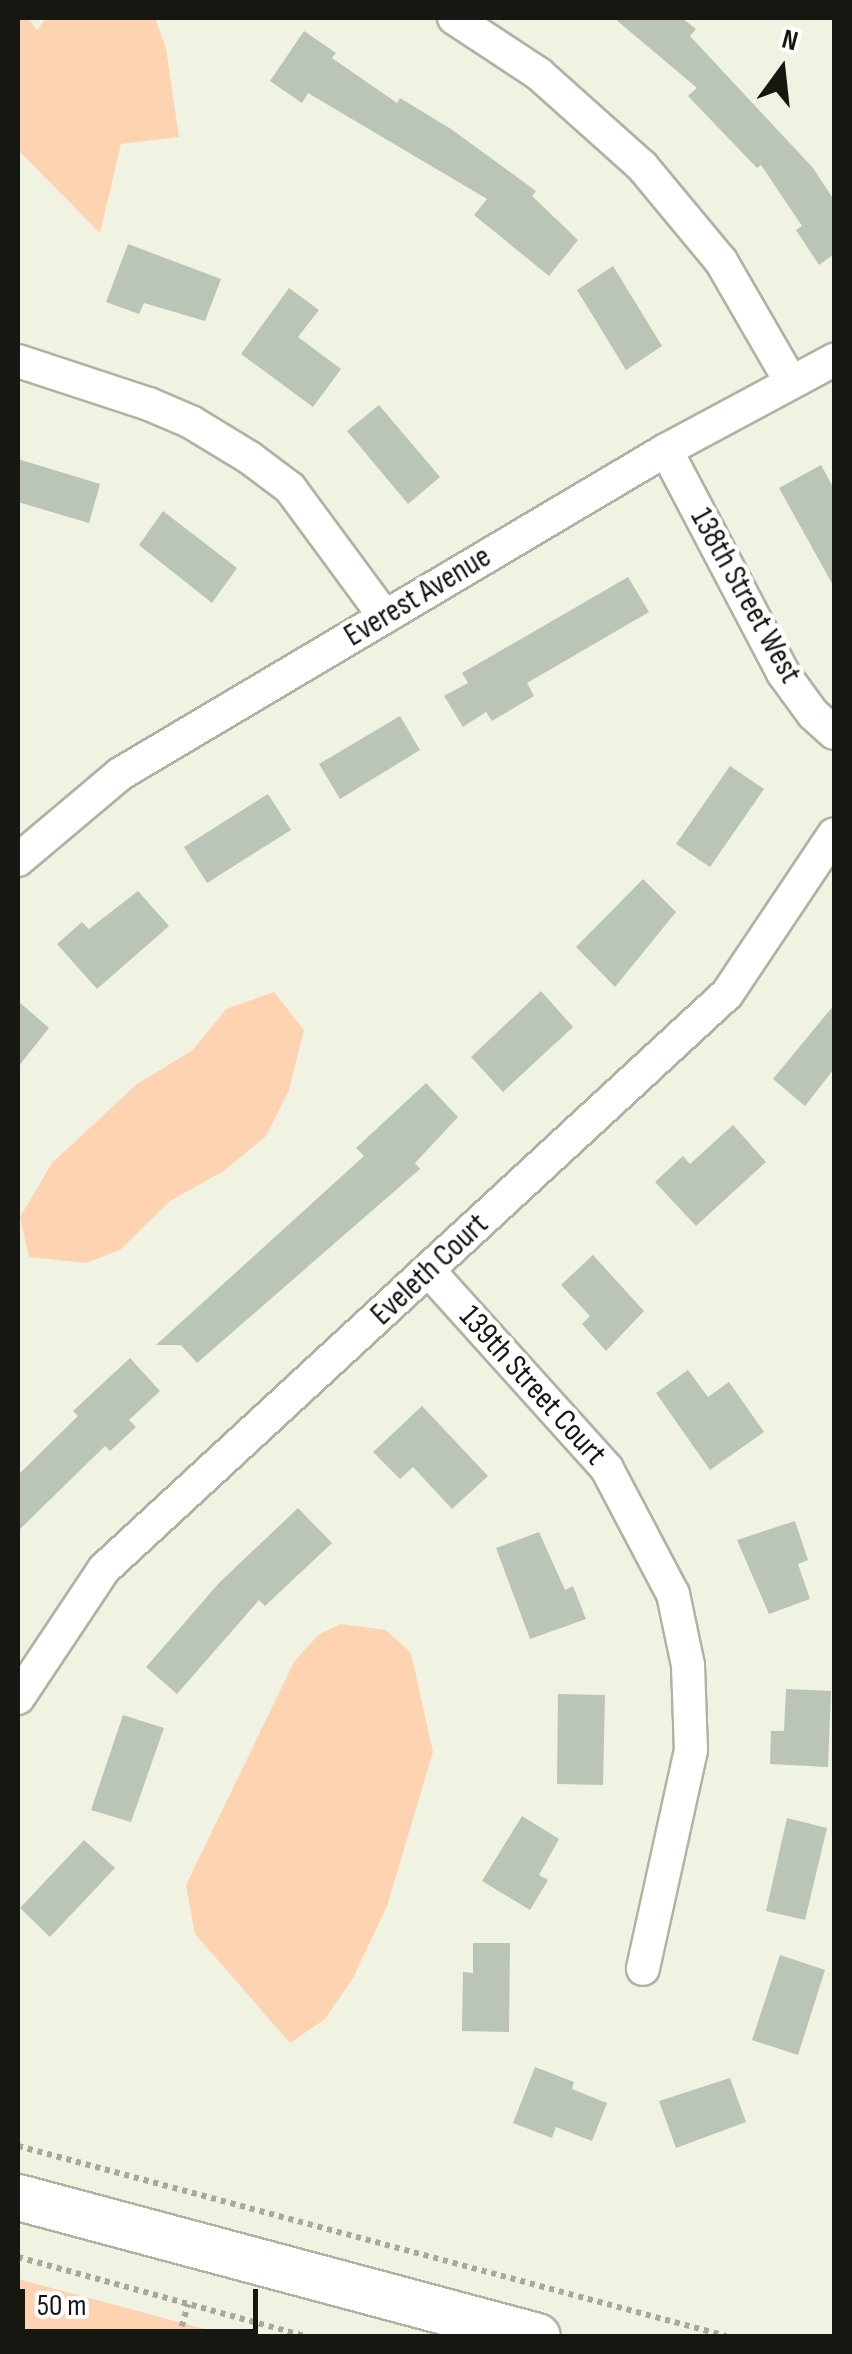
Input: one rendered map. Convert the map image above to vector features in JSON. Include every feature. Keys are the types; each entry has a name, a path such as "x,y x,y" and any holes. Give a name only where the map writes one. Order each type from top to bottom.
{"street":[{"path":"454,18 539,74 642,166 721,261 792,382"},
{"name":"Everest Avenue","path":"18,860 120,774 666,450 834,360"},
{"path":"18,361 163,410 250,458 290,488 385,617"},
{"name":"138th Street West","path":"666,450 783,673 813,714 834,733"},
{"name":"Eveleth Court","path":"18,1698 104,1569 727,994 834,834"},
{"name":"139th Street Court","path":"429,1271 607,1469 673,1594 688,1665 691,1750 643,1968"},
{"path":"18,2196 537,2336"}],"path":[{"path":"18,2146 726,2336"},
{"path":"18,2257 304,2336"},
{"path":"179,2336 188,2304"}],"shaded area":[{"path":"18,18 28,18 37,30 46,18 155,18 166,48 179,137 121,144 100,233 18,150"},
{"path":"274,992 304,1030 289,1090 266,1136 225,1170 170,1201 120,1250 86,1263 29,1257 20,1217 52,1163 137,1084 193,1050 226,1009"},
{"path":"341,1624 386,1630 411,1653 433,1752 387,1906 353,1978 325,2019 290,2043 195,1934 186,1885 294,1662 318,1635"},
{"path":"18,2279 134,2310 230,2336 18,2336"}],"building":[{"path":"614,18 682,18 696,29 690,36 813,168 834,200 834,254 819,265 796,230 802,226 761,165 757,168 688,96 697,88"},
{"path":"304,31 336,53 332,58 397,103 400,98 451,129 536,191 532,196 578,240 549,276 474,215 487,199 308,93 302,103 270,81"},
{"path":"128,244 221,279 205,321 144,303 139,314 106,302"},
{"path":"613,266 662,346 626,370 577,290"},
{"path":"289,288 319,310 298,337 341,369 313,407 241,354"},
{"path":"379,405 440,477 408,504 347,431"},
{"path":"18,459 100,484 89,523 18,502"},
{"path":"821,465 834,489 834,587 779,488"},
{"path":"163,511 237,568 212,603 139,545"},
{"path":"628,577 649,612 527,683 534,696 492,721 486,712 463,727 444,696 468,683 462,673"},
{"path":"400,716 420,750 340,799 319,764"},
{"path":"730,766 764,789 710,867 676,844"},
{"path":"268,794 291,830 207,883 184,847"},
{"path":"643,879 676,912 615,987 576,947"},
{"path":"138,891 169,926 97,989 57,944 82,922 89,929"},
{"path":"541,991 573,1027 503,1092 471,1057"},
{"path":"18,1001 49,1028 18,1067"},
{"path":"834,1005 834,1069 805,1106 773,1079"},
{"path":"426,1083 458,1117 415,1163 420,1169 197,1363 181,1345 156,1345 364,1156 356,1148"},
{"path":"733,1125 766,1162 696,1226 655,1182 683,1156 690,1164"},
{"path":"593,1255 644,1311 606,1351 582,1324 590,1316 561,1285"},
{"path":"130,1358 160,1391 129,1420 136,1427 110,1451 105,1446 18,1531 18,1475 78,1416 73,1411"},
{"path":"688,1370 708,1397 729,1382 764,1432 710,1470 656,1393"},
{"path":"422,1406 488,1476 452,1509 413,1467 400,1479 373,1452"},
{"path":"298,1508 332,1543 265,1606 259,1600 177,1694 146,1667 219,1583"},
{"path":"795,1521 808,1560 798,1564 810,1599 769,1614 737,1540"},
{"path":"539,1532 565,1590 573,1586 586,1619 530,1639 496,1548"},
{"path":"786,1689 831,1691 828,1767 770,1764 771,1731 784,1731"},
{"path":"558,1694 605,1695 603,1785 557,1784"},
{"path":"123,1715 164,1728 131,1822 91,1810"},
{"path":"522,1816 559,1839 539,1875 548,1880 530,1910 482,1881"},
{"path":"787,1818 827,1828 805,1920 766,1911"},
{"path":"84,1840 115,1868 50,1937 20,1908"},
{"path":"473,1943 510,1943 509,2032 462,2031 463,1972 473,1973"},
{"path":"780,1955 825,1970 798,2055 752,2040"},
{"path":"535,2067 574,2082 572,2089 607,2103 592,2141 556,2127 552,2138 513,2123"},
{"path":"730,2078 746,2122 676,2148 659,2101"}]}
